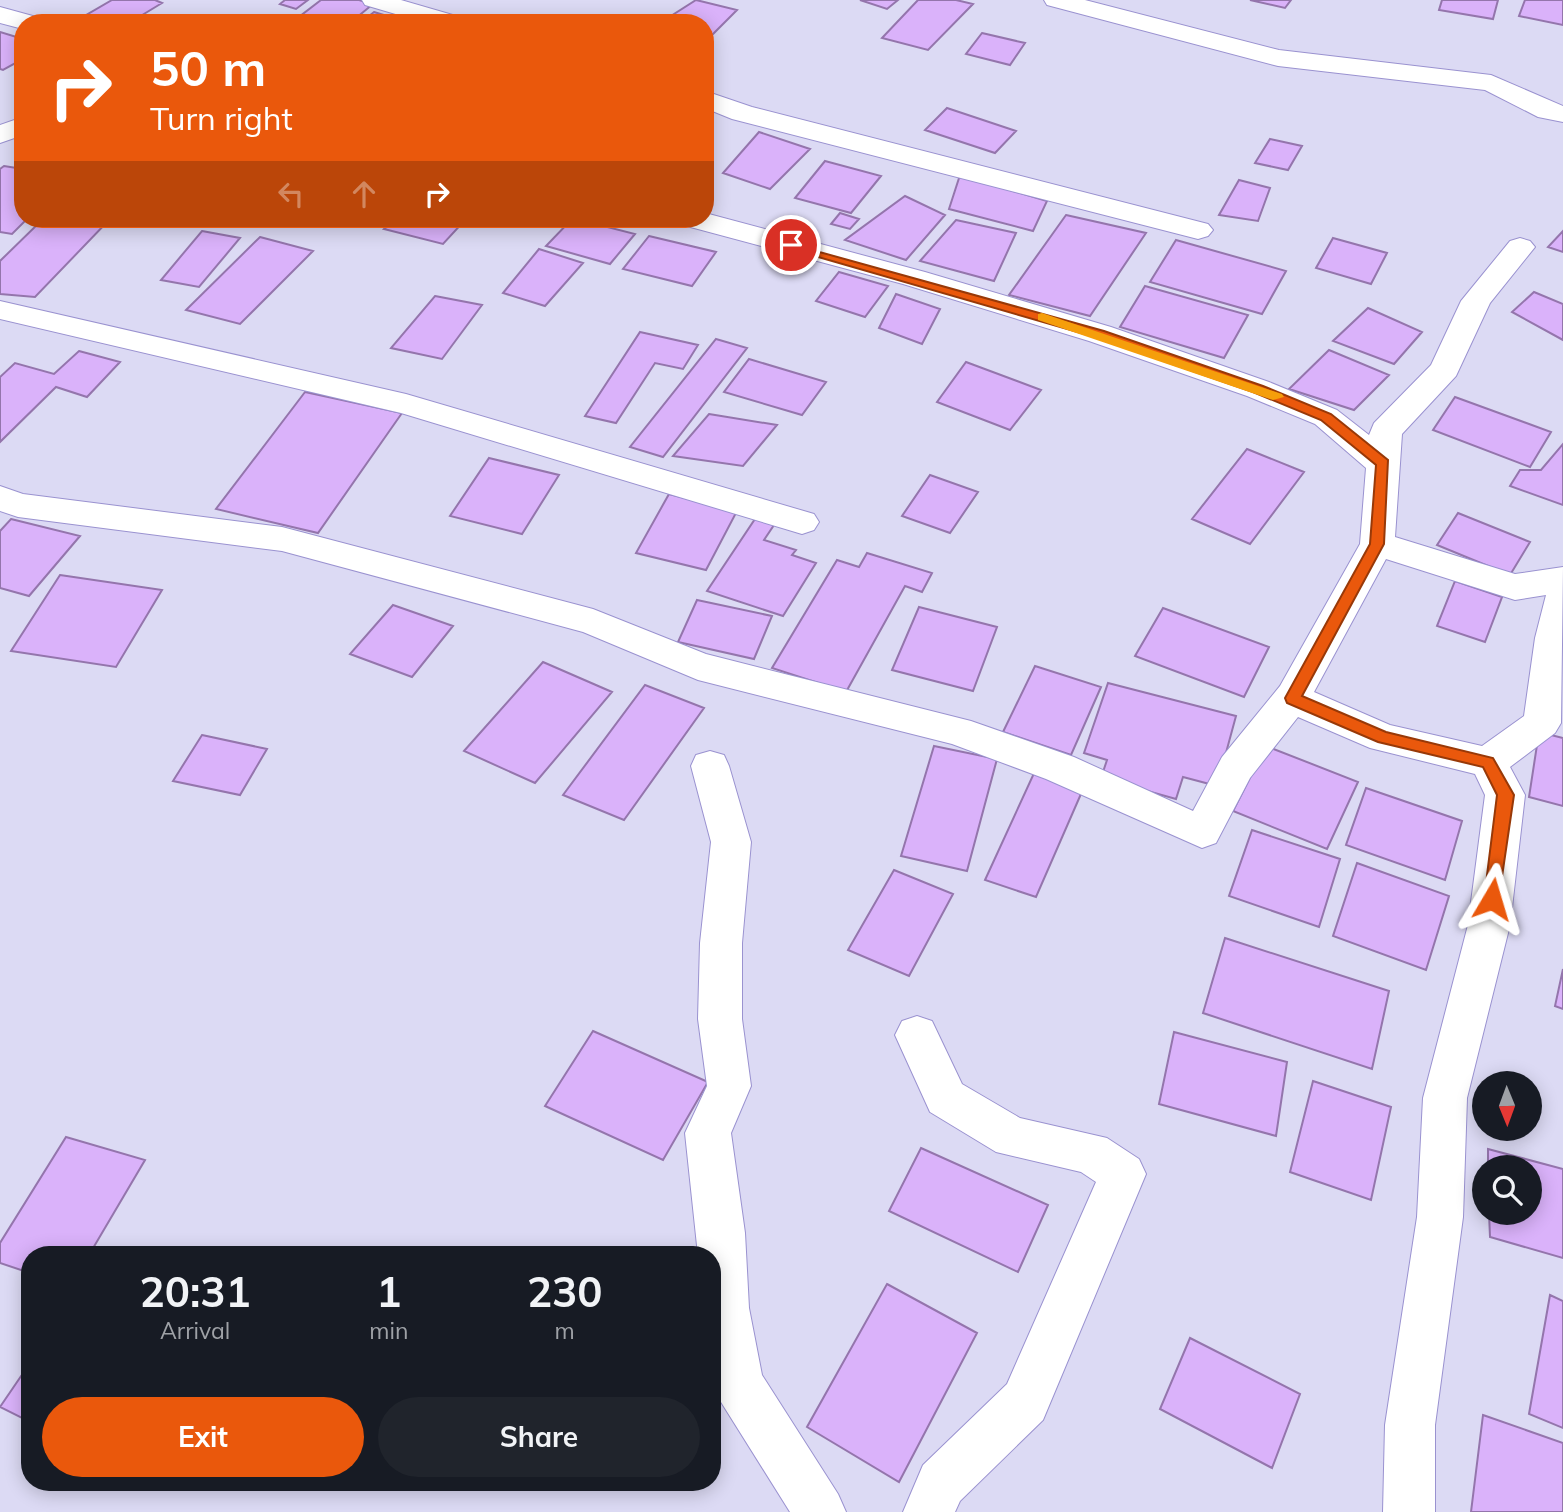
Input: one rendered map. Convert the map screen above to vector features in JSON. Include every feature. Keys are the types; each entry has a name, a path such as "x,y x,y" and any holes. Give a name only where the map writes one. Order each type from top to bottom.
{"street":[{"path":"374,0 423,14"},
{"path":"1056,0 1278,58 1491,82 1548,111 1563,114"},
{"path":"714,102 742,113 1198,230"},
{"path":"714,225 914,278 1060,322 1258,389 1326,417 1383,464"},
{"path":"0,498 18,505 282,539 593,622 698,666 958,731 1060,768 1202,832 1236,768 1294,695 1377,544 1386,430 1445,369 1476,301 1520,247"},
{"path":"0,310 406,404 802,522"},
{"path":"1377,544 1515,587 1563,580"},
{"path":"1488,762 1542,723 1553,638 1563,597"},
{"path":"1294,695 1292,698 1383,738 1488,762 1506,795 1489,926 1445,1098 1440,1217 1410,1425 1409,1512"},
{"path":"710,766 732,842 721,943 720,1019 729,1086 708,1133 721,1233 725,1308 739,1384 820,1512"},
{"path":"917,1035 946,1098 1012,1137 1091,1153 1123,1174 1025,1402 941,1483 929,1512"}],"building":[{"path":"112,0 155,0 162,3 144,14 88,14"},
{"path":"285,0 308,0 296,9 280,4"},
{"path":"321,0 359,0 373,4 361,14 303,14"},
{"path":"696,0 737,10 714,33 714,14 674,14"},
{"path":"860,0 898,0 887,9"},
{"path":"918,0 956,0 973,4 928,50 882,38"},
{"path":"1250,0 1291,0 1285,8"},
{"path":"1442,0 1498,0 1493,19 1439,10"},
{"path":"1525,0 1563,0 1563,25 1519,16"},
{"path":"0,32 14,36 14,64 0,69"},
{"path":"982,33 1025,43 1010,65 966,54"},
{"path":"947,108 1016,131 995,153 925,130"},
{"path":"759,132 810,149 770,189 723,173"},
{"path":"1270,139 1302,146 1288,170 1255,163"},
{"path":"825,161 881,176 851,213 795,198"},
{"path":"4,166 14,168 14,228 18,228 12,234 0,232 0,169"},
{"path":"960,175 1047,201 1033,231 949,209"},
{"path":"1239,180 1270,188 1258,221 1219,215"},
{"path":"905,196 945,215 906,260 845,240"},
{"path":"840,213 859,219 850,229 831,224"},
{"path":"1066,215 1146,233 1090,316 1009,295"},
{"path":"956,220 1016,233 994,281 920,261"},
{"path":"34,228 101,228 35,297 0,294 0,261"},
{"path":"385,228 458,228 443,244"},
{"path":"563,228 611,228 635,234 610,264 546,246"},
{"path":"202,231 240,238 199,287 161,280"},
{"path":"1563,231 1563,252 1548,247"},
{"path":"649,236 716,252 692,286 623,269"},
{"path":"260,237 313,251 240,324 186,310"},
{"path":"1333,238 1387,253 1371,284 1316,268"},
{"path":"1176,240 1286,271 1262,314 1150,282"},
{"path":"539,249 583,263 545,306 503,293"},
{"path":"839,272 888,286 865,317 816,301"},
{"path":"1145,286 1248,315 1224,358 1120,327"},
{"path":"1534,292 1563,304 1563,340 1512,312"},
{"path":"896,294 940,309 922,344 879,328"},
{"path":"435,296 482,305 442,359 391,348"},
{"path":"1368,308 1422,332 1394,364 1333,341"},
{"path":"640,332 698,345 683,369 655,363 616,423 585,416"},
{"path":"716,339 747,348 663,457 630,447"},
{"path":"1329,350 1389,375 1354,410 1289,389"},
{"path":"79,351 120,362 87,397 56,387 0,442 0,377 15,363 54,374"},
{"path":"749,359 826,382 802,415 724,392"},
{"path":"966,362 1041,390 1010,430 937,402"},
{"path":"305,392 402,413 318,533 216,509"},
{"path":"1455,397 1551,432 1530,467 1433,430"},
{"path":"709,414 777,425 743,466 673,456"},
{"path":"1563,444 1563,505 1510,486 1520,470 1541,470"},
{"path":"1247,449 1304,472 1250,544 1192,519"},
{"path":"489,458 559,475 522,534 450,516"},
{"path":"930,475 978,492 950,533 902,516"},
{"path":"669,494 737,511 706,570 636,553"},
{"path":"1458,513 1530,542 1510,575 1437,545"},
{"path":"757,516 776,522 764,540 796,550 792,555 816,563 783,616 707,591"},
{"path":"11,519 80,536 29,596 0,588 0,531"},
{"path":"867,553 932,573 922,592 905,586 846,692 772,668 837,560 859,567"},
{"path":"60,575 162,590 116,667 11,651"},
{"path":"1455,581 1502,597 1485,642 1437,626"},
{"path":"697,600 772,616 754,659 678,642"},
{"path":"393,605 453,626 412,677 350,654"},
{"path":"919,607 997,627 973,691 892,670"},
{"path":"1163,608 1269,647 1244,697 1135,656"},
{"path":"543,662 612,692 535,783 464,751"},
{"path":"1035,666 1101,687 1071,755 1003,732"},
{"path":"1108,683 1236,716 1217,786 1183,777 1176,799 1101,778 1107,760 1084,753"},
{"path":"645,685 704,708 624,820 563,795"},
{"path":"1539,732 1563,738 1563,806 1529,797"},
{"path":"202,735 267,749 240,795 173,781"},
{"path":"934,746 997,759 967,871 901,856"},
{"path":"1266,746 1358,782 1327,849 1233,811"},
{"path":"1035,771 1084,787 1036,897 985,880"},
{"path":"1366,788 1462,821 1445,880 1346,845"},
{"path":"1252,830 1340,859 1319,927 1229,896"},
{"path":"1357,863 1449,896 1426,970 1333,936"},
{"path":"894,870 953,894 909,976 848,950"},
{"path":"1225,938 1389,991 1372,1069 1203,1013"},
{"path":"1563,969 1563,1009 1555,1006"},
{"path":"593,1031 708,1082 663,1160 545,1106"},
{"path":"1174,1032 1287,1062 1276,1136 1159,1104"},
{"path":"1313,1081 1391,1107 1371,1200 1290,1172"},
{"path":"66,1137 145,1160 94,1246 21,1246 21,1270 0,1263 0,1243"},
{"path":"921,1148 1048,1205 1018,1272 889,1211"},
{"path":"1488,1149 1510,1155 1488,1155"},
{"path":"1542,1163 1563,1169 1563,1258 1490,1237 1490,1225 1542,1225"},
{"path":"887,1284 977,1333 899,1482 807,1427"},
{"path":"1550,1295 1563,1301 1563,1428 1529,1414"},
{"path":"1190,1338 1300,1394 1272,1468 1160,1409"},
{"path":"21,1376 21,1418 0,1407"},
{"path":"1483,1415 1563,1443 1563,1512 1471,1512"}],"slow traffic":[{"path":"1042,317 1100,334 1277,397"}],"route":[{"path":"791,245 914,278 1100,334 1258,389 1326,417 1383,464 1377,544 1292,698 1383,738 1488,762 1506,795 1492,899"}]}
